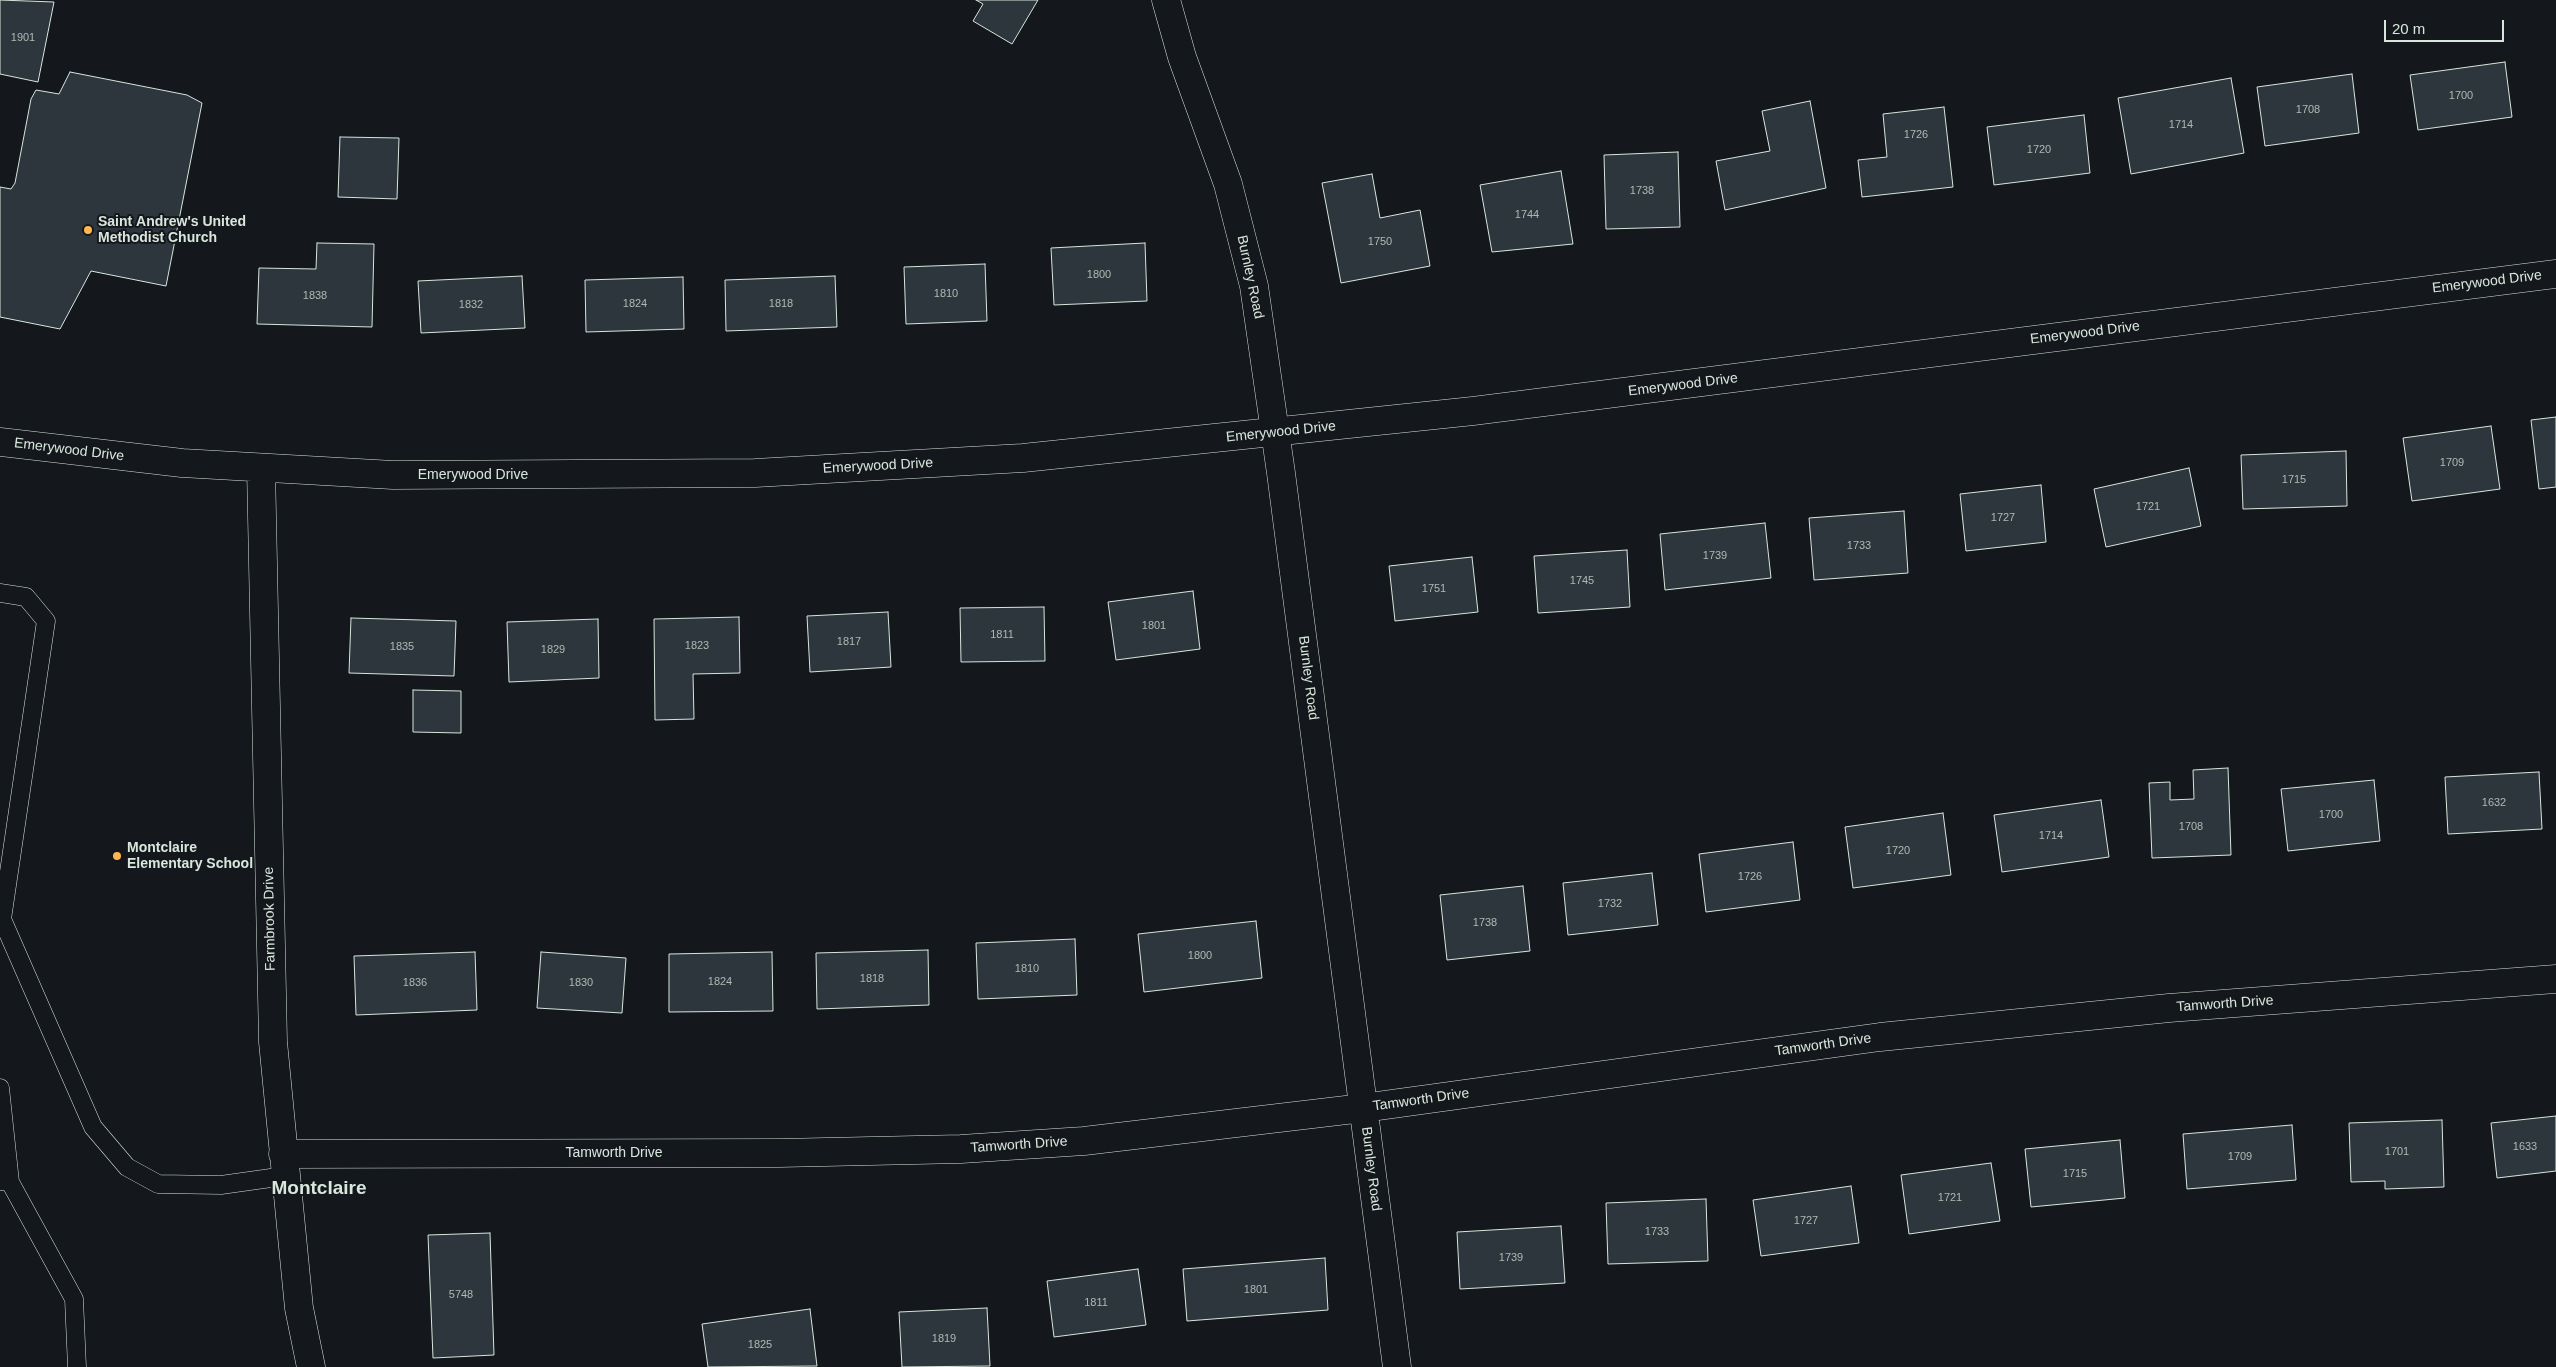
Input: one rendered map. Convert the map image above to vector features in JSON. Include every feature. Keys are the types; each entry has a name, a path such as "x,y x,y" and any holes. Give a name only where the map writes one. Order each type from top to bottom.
{"street":[{"name":"Burnley Road","path":"1166,0 1182,57 1228,184 1254,286 1276,433 1397,1367"},
{"name":"Emerywood Drive","path":"0,442 182,463 393,475 755,473 1023,458 1472,411 2556,274"},
{"name":"Farmbrook Drive","path":"261,468 273,1042 300,1308 311,1367"},
{"name":"Tamworth Drive","path":"284,1165 961,1149 1103,1139 1363,1108 1880,1037 2169,1008 2556,979"}],"lane":[{"path":"0,593 26,597 46,620 1,919 94,1127 127,1167 158,1184 220,1186 284,1165"},
{"path":"0,1088 5,1182 74,1299 77,1367"}],"building":[{"path":"0,0 54,2 38,82 0,74"},
{"path":"976,0 1038,0 1012,44 973,21 983,4"},
{"path":"2505,62 2512,117 2418,130 2410,75"},
{"name":"Saint Andrew's United Methodist Church","path":"70,72 187,95 202,103 166,286 91,271 60,329 0,317 0,187 11,189 15,183 31,99 36,90 59,94"},
{"path":"2352,74 2359,133 2265,146 2257,87"},
{"path":"2231,78 2244,153 2131,174 2118,98"},
{"path":"1810,101 1826,188 1725,210 1716,161 1770,151 1762,111"},
{"path":"1944,107 1953,187 1862,197 1858,160 1887,157 1883,114"},
{"path":"2084,115 2090,173 1994,185 1987,127"},
{"path":"340,137 399,138 397,199 338,197"},
{"path":"1678,152 1680,227 1606,229 1604,155"},
{"path":"1561,171 1573,244 1492,252 1480,185"},
{"path":"1372,174 1380,218 1420,210 1430,266 1341,283 1322,183"},
{"path":"317,243 374,244 372,327 257,324 259,268 316,269"},
{"path":"1145,243 1147,301 1054,305 1051,248"},
{"path":"985,264 987,321 906,324 904,267"},
{"path":"522,276 525,328 421,333 418,281"},
{"path":"835,276 837,327 726,331 725,280"},
{"path":"683,277 684,329 586,332 585,280"},
{"path":"2556,417 2556,487 2539,489 2531,420"},
{"path":"2491,426 2500,489 2412,501 2403,438"},
{"path":"2346,451 2347,506 2243,509 2241,455"},
{"path":"2189,468 2201,526 2106,547 2094,489"},
{"path":"2041,485 2046,542 1966,551 1960,494"},
{"path":"1904,511 1908,573 1814,580 1809,518"},
{"path":"1765,523 1771,578 1665,590 1660,534"},
{"path":"1627,550 1630,607 1538,613 1534,556"},
{"path":"1472,557 1478,612 1395,621 1389,566"},
{"path":"1193,591 1200,649 1116,660 1108,602"},
{"path":"1044,607 1045,661 961,662 960,608"},
{"path":"888,612 891,667 810,672 807,616"},
{"path":"739,617 740,673 693,674 694,719 655,720 654,619"},
{"path":"351,618 456,621 454,676 349,673"},
{"path":"598,619 599,678 509,682 507,622"},
{"path":"413,690 461,691 461,733 413,732"},
{"path":"2228,768 2231,855 2152,858 2149,783 2170,782 2170,800 2194,799 2193,770"},
{"path":"2539,772 2542,829 2448,834 2445,777"},
{"path":"2374,780 2380,841 2288,851 2281,789"},
{"path":"2101,800 2109,857 2002,872 1994,815"},
{"path":"1943,813 1951,875 1853,888 1845,827"},
{"path":"1793,842 1800,900 1706,912 1699,854"},
{"path":"1652,873 1658,925 1568,935 1563,883"},
{"path":"1523,886 1530,951 1447,960 1440,895"},
{"path":"1256,921 1262,978 1144,992 1138,934"},
{"path":"1075,939 1077,995 978,999 976,943"},
{"path":"928,950 929,1005 817,1009 816,953"},
{"path":"475,952 477,1010 356,1015 354,956"},
{"path":"541,952 626,958 622,1013 537,1008"},
{"path":"772,952 773,1011 669,1012 669,954"},
{"path":"2556,1116 2556,1171 2497,1178 2491,1123"},
{"path":"2442,1120 2444,1187 2385,1189 2385,1181 2351,1182 2349,1123"},
{"path":"2292,1125 2296,1180 2187,1189 2183,1134"},
{"path":"2120,1140 2125,1198 2031,1207 2025,1149"},
{"path":"1991,1163 2000,1221 1909,1234 1901,1175"},
{"path":"1851,1186 1859,1243 1761,1256 1753,1200"},
{"path":"1706,1199 1708,1261 1608,1264 1606,1203"},
{"path":"1561,1226 1565,1283 1460,1289 1457,1232"},
{"path":"490,1233 494,1355 433,1358 428,1235"},
{"path":"1325,1258 1328,1310 1187,1321 1183,1269"},
{"path":"1138,1269 1146,1325 1054,1337 1047,1281"},
{"path":"987,1308 990,1366 902,1367 899,1312"},
{"path":"810,1309 817,1366 708,1367 702,1324"}],"place":[{"name":"Saint Andrew's United Methodist Church","path":"88,230"},
{"name":"Montclaire Elementary School","path":"117,856"}],"district":[{"name":"Montclaire","path":"319,1189"}]}
